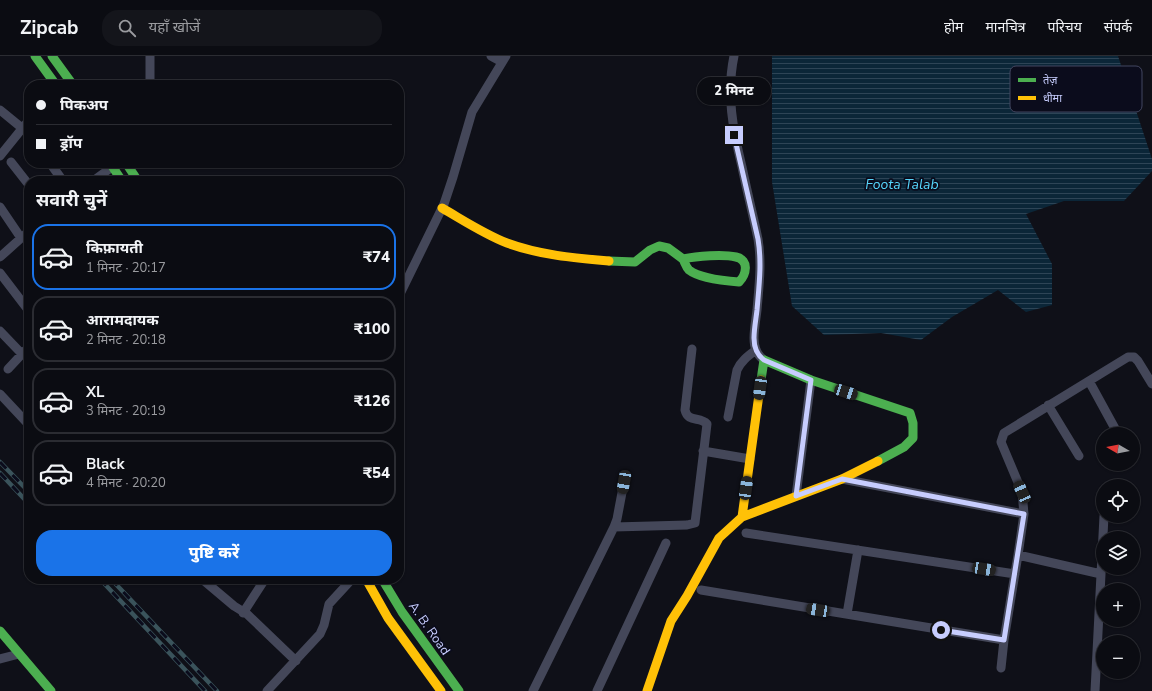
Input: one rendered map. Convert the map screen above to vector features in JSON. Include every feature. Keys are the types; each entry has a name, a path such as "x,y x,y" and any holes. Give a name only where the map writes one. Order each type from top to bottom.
{"street":[{"path":"35,56 52,80"},
{"path":"52,56 69,80"},
{"path":"150,56 150,80"},
{"path":"404,286 442,208 453,177 472,112 504,59 491,56"},
{"path":"647,691 671,621 687,596 719,538 742,517 842,479 891,455 904,447 912,438 913,423 910,412 811,380 764,360 756,350 754,338 760,276 760,255 758,239 734,135 730,108 729,88 734,56"},
{"path":"0,110 22,128"},
{"path":"0,156 24,126"},
{"path":"11,162 24,179"},
{"path":"99,176 108,168"},
{"path":"0,207 24,231"},
{"path":"442,208 497,239 549,255 633,262 659,246 667,247 683,259 685,265 694,273 730,282 739,282 746,272 746,263 742,258 736,256 697,256 683,259"},
{"path":"0,257 24,237"},
{"path":"0,273 24,304"},
{"path":"0,331 24,349"},
{"path":"614,527 687,525 695,523 707,424 704,421 689,417 686,415 685,410 692,349"},
{"path":"728,417 737,370 744,359 756,350"},
{"path":"8,369 24,352"},
{"path":"1001,668 1024,514 1022,492 1001,442 1004,432 1128,357 1134,357 1138,361 1152,384"},
{"path":"742,517 764,360"},
{"path":"796,496 811,380"},
{"path":"1089,381 1114,427"},
{"path":"0,394 24,418"},
{"path":"1048,405 1079,456"},
{"path":"703,451 750,459"},
{"path":"842,479 1024,514"},
{"path":"533,691 614,527 624,482"},
{"path":"746,533 1015,574"},
{"path":"597,691 666,543"},
{"path":"847,614 858,550"},
{"path":"1018,554 1096,573"},
{"path":"1095,691 1101,575"},
{"path":"208,584 247,614 296,661"},
{"path":"244,613 262,584"},
{"path":"267,691 296,661 322,630 329,604 347,584"},
{"path":"369,584 388,618 441,691"},
{"name":"A. B. Road","path":"385,584 402,612 459,691"},
{"path":"701,590 1004,640"},
{"path":"0,631 51,691"},
{"path":"0,659 19,654"}],"water":[{"name":"Foota Talab","path":"772,56 1118,56 1121,66 1010,66 1010,112 1136,112 1152,159 1152,171 1124,201 1064,201 1026,214 1052,264 1052,305 1026,312 998,290 952,317 921,340 881,333 824,335 792,306 772,182"}],"railway":[{"path":"0,462 24,487"},
{"path":"0,473 24,499"},
{"path":"105,584 205,691"},
{"path":"116,584 217,691"}],"traffic: fast":[{"path":"35,56 52,80"},
{"path":"52,56 69,80"},
{"path":"113,168 119,176"},
{"path":"129,168 135,176"},
{"path":"609,261 635,262 650,250 659,246 668,248 683,259 710,256 736,257 745,264 745,272 739,282 713,279 693,273 686,266 683,259"},
{"path":"761,380 764,360 811,380 910,413 913,423 913,438 904,447 878,461"},
{"path":"385,584 402,612 459,691"},
{"path":"0,631 51,691"}],"traffic: slow":[{"path":"442,208 474,227 507,243 519,247 557,255 609,261"},
{"path":"742,517 761,380"},
{"path":"647,691 671,621 687,596 719,538 742,517 842,479 878,461"},
{"path":"369,584 388,618 441,691"}],"route":[{"path":"734,135 758,239 760,255 760,276 754,338 756,350 764,360 811,380 796,496 842,479 1024,514 1004,640 941,630"}]}
